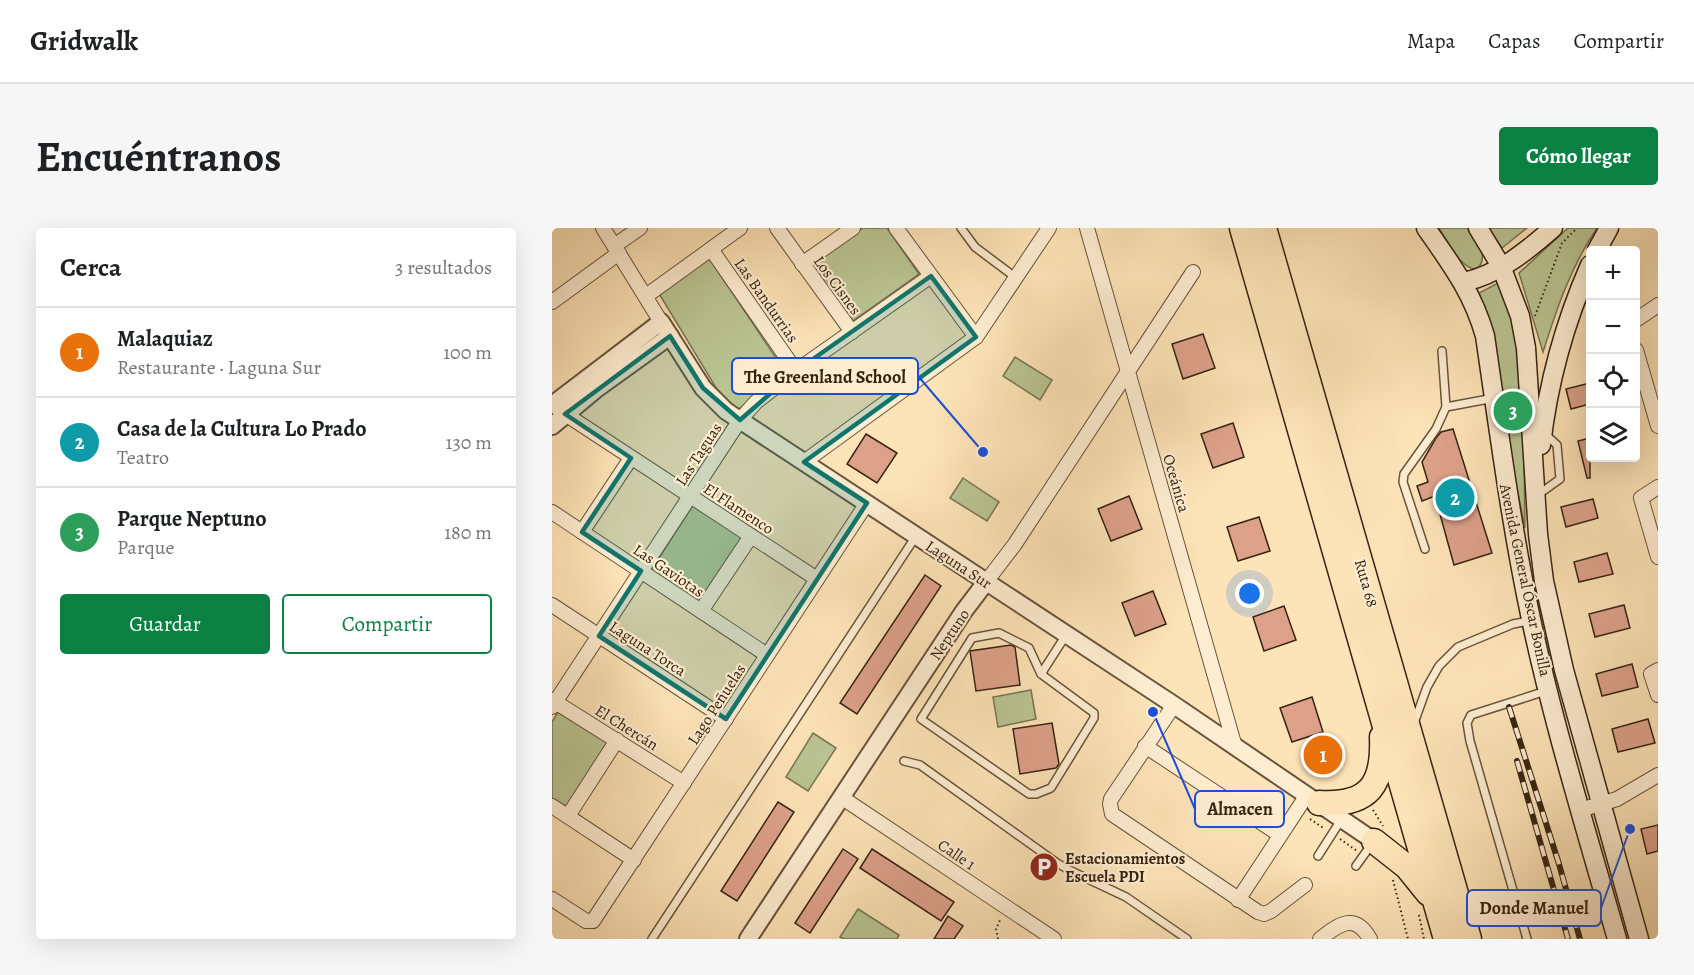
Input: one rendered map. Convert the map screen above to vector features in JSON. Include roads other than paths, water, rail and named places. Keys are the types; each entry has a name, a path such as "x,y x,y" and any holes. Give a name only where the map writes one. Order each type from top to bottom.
{"highway":[{"name":"Ruta 68","path":"1242,228 1381,711 1429,918 1446,939"},
{"name":"Ruta 68","path":"1264,228 1469,939"},
{"path":"1313,799 1349,802 1361,796 1371,787 1381,764 1381,711"},
{"path":"1374,841 1413,872 1429,918"}],"main road":[{"name":"Avenida General Óscar Bonilla","path":"1426,228 1464,282 1485,336 1517,549 1532,620 1580,810 1617,939"},
{"name":"Avenida General Óscar Bonilla","path":"1478,228 1501,266 1515,299 1525,340 1540,555 1547,598 1639,939"},
{"path":"1464,282 1484,277 1553,228"},
{"path":"1537,493 1542,432 1560,348 1586,275"}],"street":[{"name":"Laguna Sur","path":"603,228 703,388 719,405 1174,705 1374,841"},
{"path":"552,303 617,250 640,228"},
{"path":"646,296 740,228"},
{"name":"Los Cisnes","path":"777,228 852,332"},
{"path":"802,264 853,228"},
{"path":"896,228 976,337"},
{"path":"804,462 976,337 1049,228"},
{"name":"Oceánica","path":"1087,228 1235,747"},
{"name":"Las Bandurrias","path":"711,249 796,371"},
{"name":"Neptuno","path":"753,937 841,797 964,611 1015,544 1193,272"},
{"name":"Las Taguas","path":"553,703 740,420 756,402 796,371 931,276"},
{"path":"1640,317 1658,305"},
{"path":"552,426 556,408 661,322"},
{"path":"556,408 670,336"},
{"path":"1637,354 1654,396 1658,426"},
{"name":"El Flamenco","path":"556,408 817,579"},
{"path":"582,532 632,458"},
{"path":"1658,488 1641,498 1658,557"},
{"name":"Lago Peñuelas","path":"552,899 591,922 867,503"},
{"name":"Las Gaviotas","path":"552,512 767,655"},
{"path":"701,611 751,536"},
{"name":"Laguna Torca","path":"552,605 726,719"},
{"path":"1654,672 1658,695"},
{"name":"El Chercán","path":"553,703 684,783"},
{"path":"1174,705 1111,799 1112,814 1257,912 1264,914 1270,911 1305,885"},
{"path":"568,816 617,740"},
{"path":"1145,746 1280,835"},
{"path":"1580,810 1617,800 1657,778"},
{"name":"Calle 1","path":"841,797 1054,939"},
{"path":"1238,900 1280,835 1313,799"},
{"path":"552,806 633,860"},
{"path":"1320,939 1338,925 1347,923 1359,926 1370,939"}],"lane":[{"path":"961,228 975,247 1015,277"},
{"path":"1425,549 1403,482 1404,474 1436,429 1446,407 1442,351"},
{"path":"1446,407 1494,398"},
{"path":"651,939 916,536"},
{"path":"1410,733 1427,687 1439,666 1458,647 1513,624 1532,620"},
{"path":"999,633 1029,648 1041,674 1095,713 1051,788 1046,791 1029,794 921,719 972,638 999,633"},
{"path":"1041,674 1066,635"},
{"path":"1527,939 1470,741 1467,723 1471,715 1549,691"},
{"path":"904,761 920,765 1057,862 1126,897 1187,939"},
{"path":"1318,856 1342,818"},
{"path":"1356,866 1374,841"}],"railway":[{"path":"1509,707 1559,864 1580,939"},
{"path":"1517,761 1568,939"}],"place":[{"name":"Parque Neptuno","path":"1513,411"},
{"name":"The Greenland School","path":"983,452"},
{"name":"Casa de la Cultura Lo Prado","path":"1455,498"},
{"name":"Almacen","path":"1153,712"},
{"name":"Malaquiaz","path":"1323,755"},
{"name":"Donde Manuel","path":"1630,829"},
{"name":"Estacionamientos Escuela PDI","path":"1044,867"}]}
